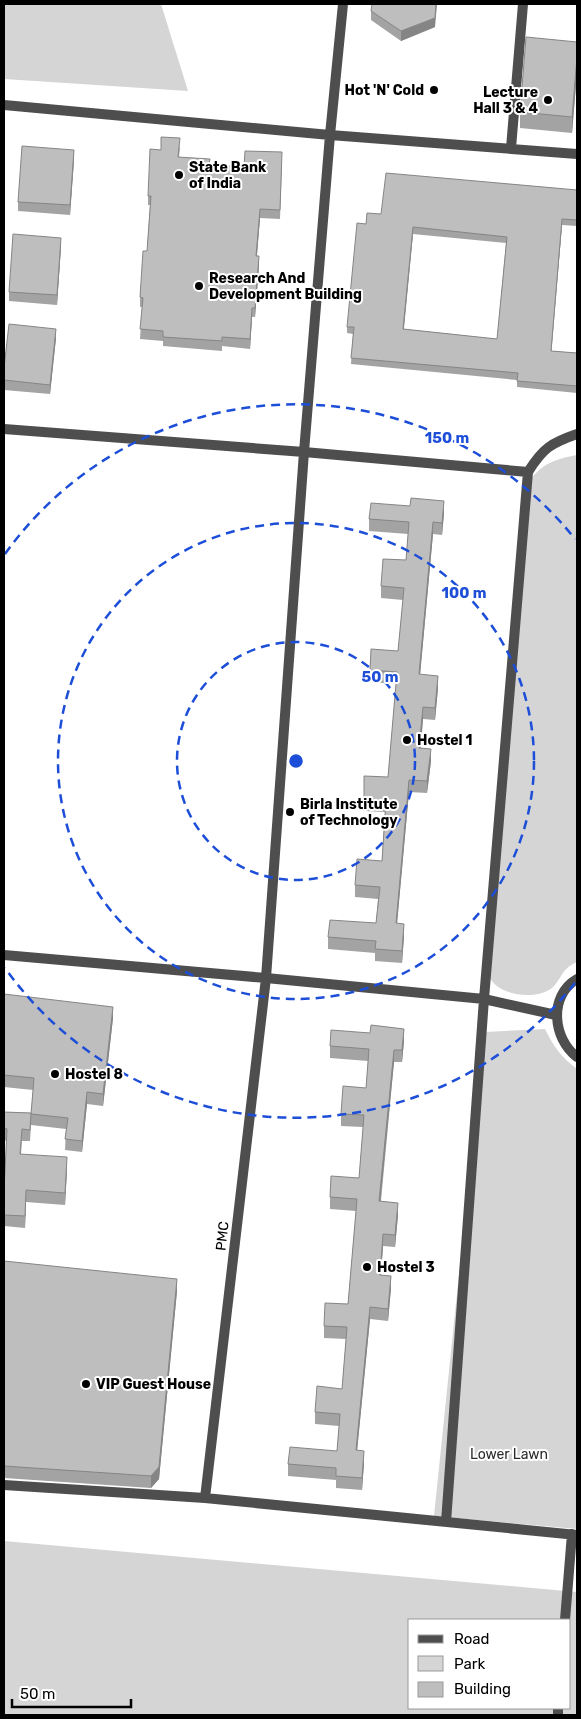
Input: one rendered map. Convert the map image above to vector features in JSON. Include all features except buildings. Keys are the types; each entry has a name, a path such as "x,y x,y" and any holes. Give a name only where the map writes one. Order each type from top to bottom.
{"street":[{"name":"PMC","path":"205,1498 266,978 304,452 330,135 343,4"},
{"path":"511,148 523,4"},
{"path":"4,105 330,135 577,154"},
{"path":"4,429 304,452 528,472"},
{"path":"446,1522 484,999 528,472 539,454 558,441 577,434"},
{"path":"4,955 484,999 556,1015"},
{"path":"577,979 573,981 561,996 556,1015 559,1034 568,1050 577,1057"},
{"path":"4,1485 205,1498 575,1534 565,1619"}],"green space":[{"path":"4,4 161,4 188,91 4,79"},
{"path":"577,455 577,962 565,970 553,987 538,994 529,995 502,989 490,978 530,480 540,469 550,463"},
{"name":"Lower Lawn","path":"545,1029 558,1051 577,1069 577,1529 434,1516 484,1032"},
{"path":"4,1541 577,1592 577,1715 4,1715"}],"place":[{"name":"Hot 'N' Cold","path":"434,90"},
{"name":"Lecture Hall 3 & 4","path":"548,100"},
{"name":"State Bank of India","path":"179,175"},
{"name":"Research And Development Building","path":"199,286"},
{"name":"Hostel 1","path":"407,740"},
{"name":"Birla Institute of Technology","path":"290,812"},
{"name":"Hostel 8","path":"55,1074"},
{"name":"Hostel 3","path":"367,1267"},
{"name":"VIP Guest House","path":"86,1384"}]}
